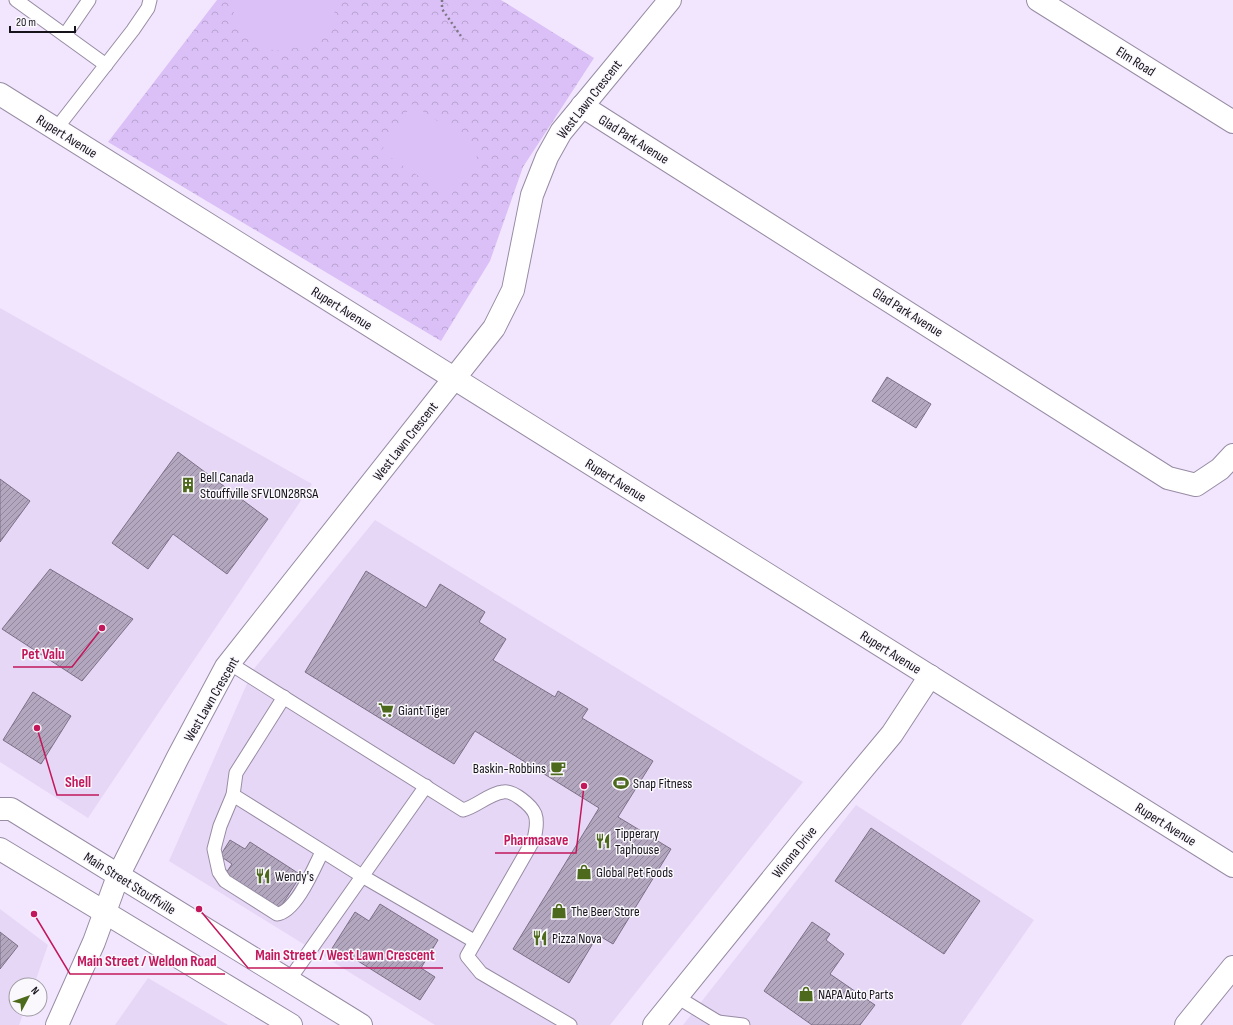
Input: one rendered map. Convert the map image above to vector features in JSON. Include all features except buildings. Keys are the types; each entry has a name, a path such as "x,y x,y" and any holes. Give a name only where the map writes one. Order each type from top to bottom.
{"street":[{"name":"West Lawn Crescent","path":"57,1025 105,913 118,876 177,758 229,662 494,328 513,290 532,195 547,157 561,132 670,0"},
{"name":"Elm Road","path":"1038,0 1233,122"},
{"name":"Rupert Avenue","path":"0,94 1233,866"},
{"name":"Glad Park Avenue","path":"582,106 1168,478 1196,486 1220,469 1233,455"},
{"name":"Winona Drive","path":"654,1025 807,836 892,734 930,676"},
{"name":"Main Street Stouffville","path":"0,808 11,809 361,1025"},
{"path":"0,849 291,1025"},
{"path":"1186,1025 1233,967"}],"lane":[{"path":"16,0 106,64"},
{"path":"65,35 89,0"},
{"path":"56,129 148,8 150,0"},
{"path":"229,662 463,810 475,807 487,797 504,791 514,794 535,814 537,826 534,838 474,941 467,956 481,973 570,1025"},
{"path":"284,697 236,773 233,795 220,826 214,849 219,872 225,881 277,914 282,914 291,907 322,852"},
{"path":"289,980 426,786"},
{"path":"233,795 322,852 474,941"},
{"path":"677,997 718,1024 743,1025"}],"path":[{"path":"442,0 442,9 463,39"}],"shaded area":[{"path":"0,308 312,484 88,818 0,762"},
{"path":"375,520 803,782 610,1025 435,1025 169,861 253,670"},
{"path":"856,805 1034,920 961,1025 683,1025"},
{"path":"0,909 48,945 37,977 8,977 8,1017 22,1017 19,1025 0,1025"},
{"path":"148,978 228,1025 115,1025"}],"green space":[{"path":"217,0 501,0 594,58 523,167 490,261 441,341 108,142"},
{"path":"233,0 338,0 339,2 327,30 307,46 274,51 244,32 239,26 233,10"},
{"path":"412,104 481,150 450,197 381,151"}],"place":[{"name":"Bell Canada Stouffville SFVLON28RSA","path":"188,485"},
{"name":"Pet Valu","path":"102,628"},
{"name":"Giant Tiger","path":"386,710"},
{"name":"Shell","path":"37,728"},
{"name":"Baskin-Robbins","path":"558,768"},
{"name":"Snap Fitness","path":"621,783"},
{"name":"Pharmasave","path":"584,786"},
{"name":"Tipperary Taphouse","path":"603,841"},
{"name":"Global Pet Foods","path":"584,872"},
{"name":"Wendy's","path":"263,876"},
{"name":"Main Street / West Lawn Crescent","path":"199,909"},
{"name":"The Beer Store","path":"559,911"},
{"name":"Main Street / Weldon Road","path":"34,914"},
{"name":"Pizza Nova","path":"540,938"},
{"name":"NAPA Auto Parts","path":"806,994"}]}
